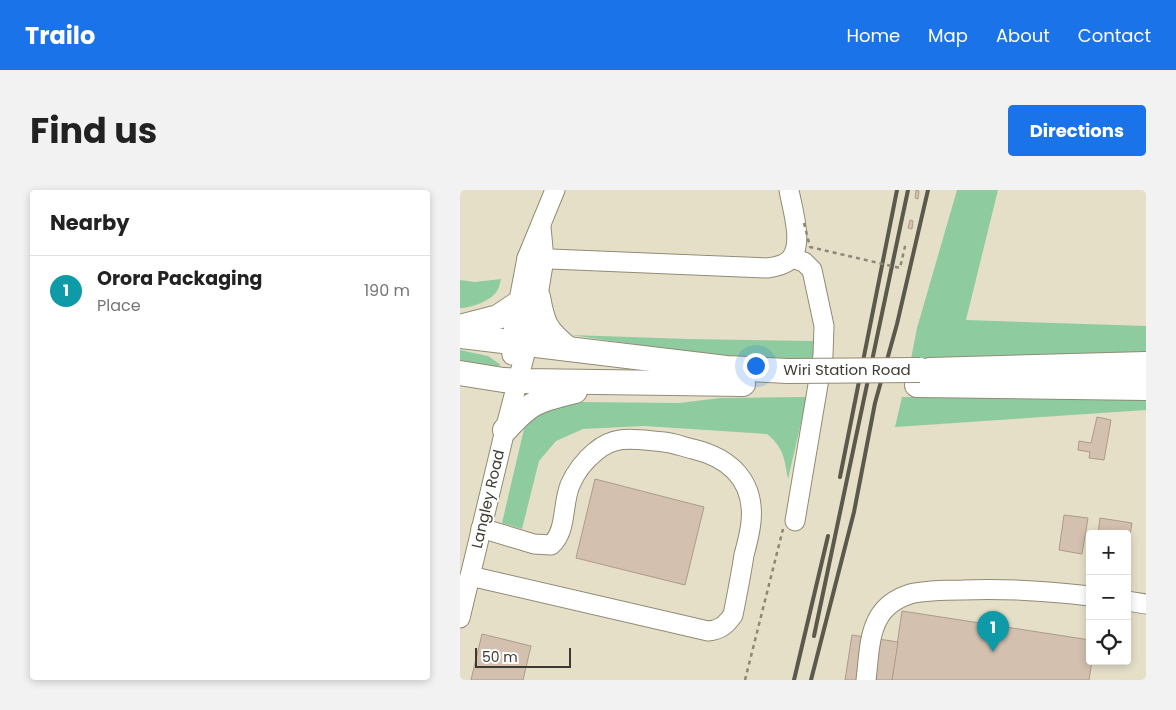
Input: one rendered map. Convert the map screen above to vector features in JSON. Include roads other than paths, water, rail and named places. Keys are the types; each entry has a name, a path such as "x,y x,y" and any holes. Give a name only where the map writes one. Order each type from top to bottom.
{"main road":[{"path":"460,327 498,317 528,300 550,333 568,349"},
{"name":"Wiri Station Road","path":"460,336 726,368 786,378"},
{"name":"Wiri Station Road","path":"918,378 1146,364"},
{"name":"Wiri Station Road","path":"460,373 518,380 626,382 786,378 918,378 1146,388"},
{"path":"505,430 520,412 534,402 576,390 626,382"}],"street":[{"name":"Langley Road","path":"460,618 518,380 519,343 541,227 555,190"},
{"path":"535,259 767,268 780,266 792,258 796,245 797,232 789,190"},
{"path":"790,522 824,355 824,326 812,270 804,262 792,258"},
{"path":"470,576 708,631 716,630 725,626 733,615 751,521 750,501 746,487 734,469 722,459 668,443 623,438 602,447 583,465 570,485 558,539 551,545 534,544 481,528"},
{"path":"866,680 874,628 883,611 895,601 909,595 948,590 986,589 1030,590 1086,596"},
{"path":"1131,602 1146,604"}],"railway":[{"path":"840,477 897,190"},
{"path":"814,636 908,190"},
{"path":"811,680 854,512 875,403 897,324 928,190"},
{"path":"794,680 828,536"}],"place":[{"name":"Orora Packaging","path":"993,652"}]}
